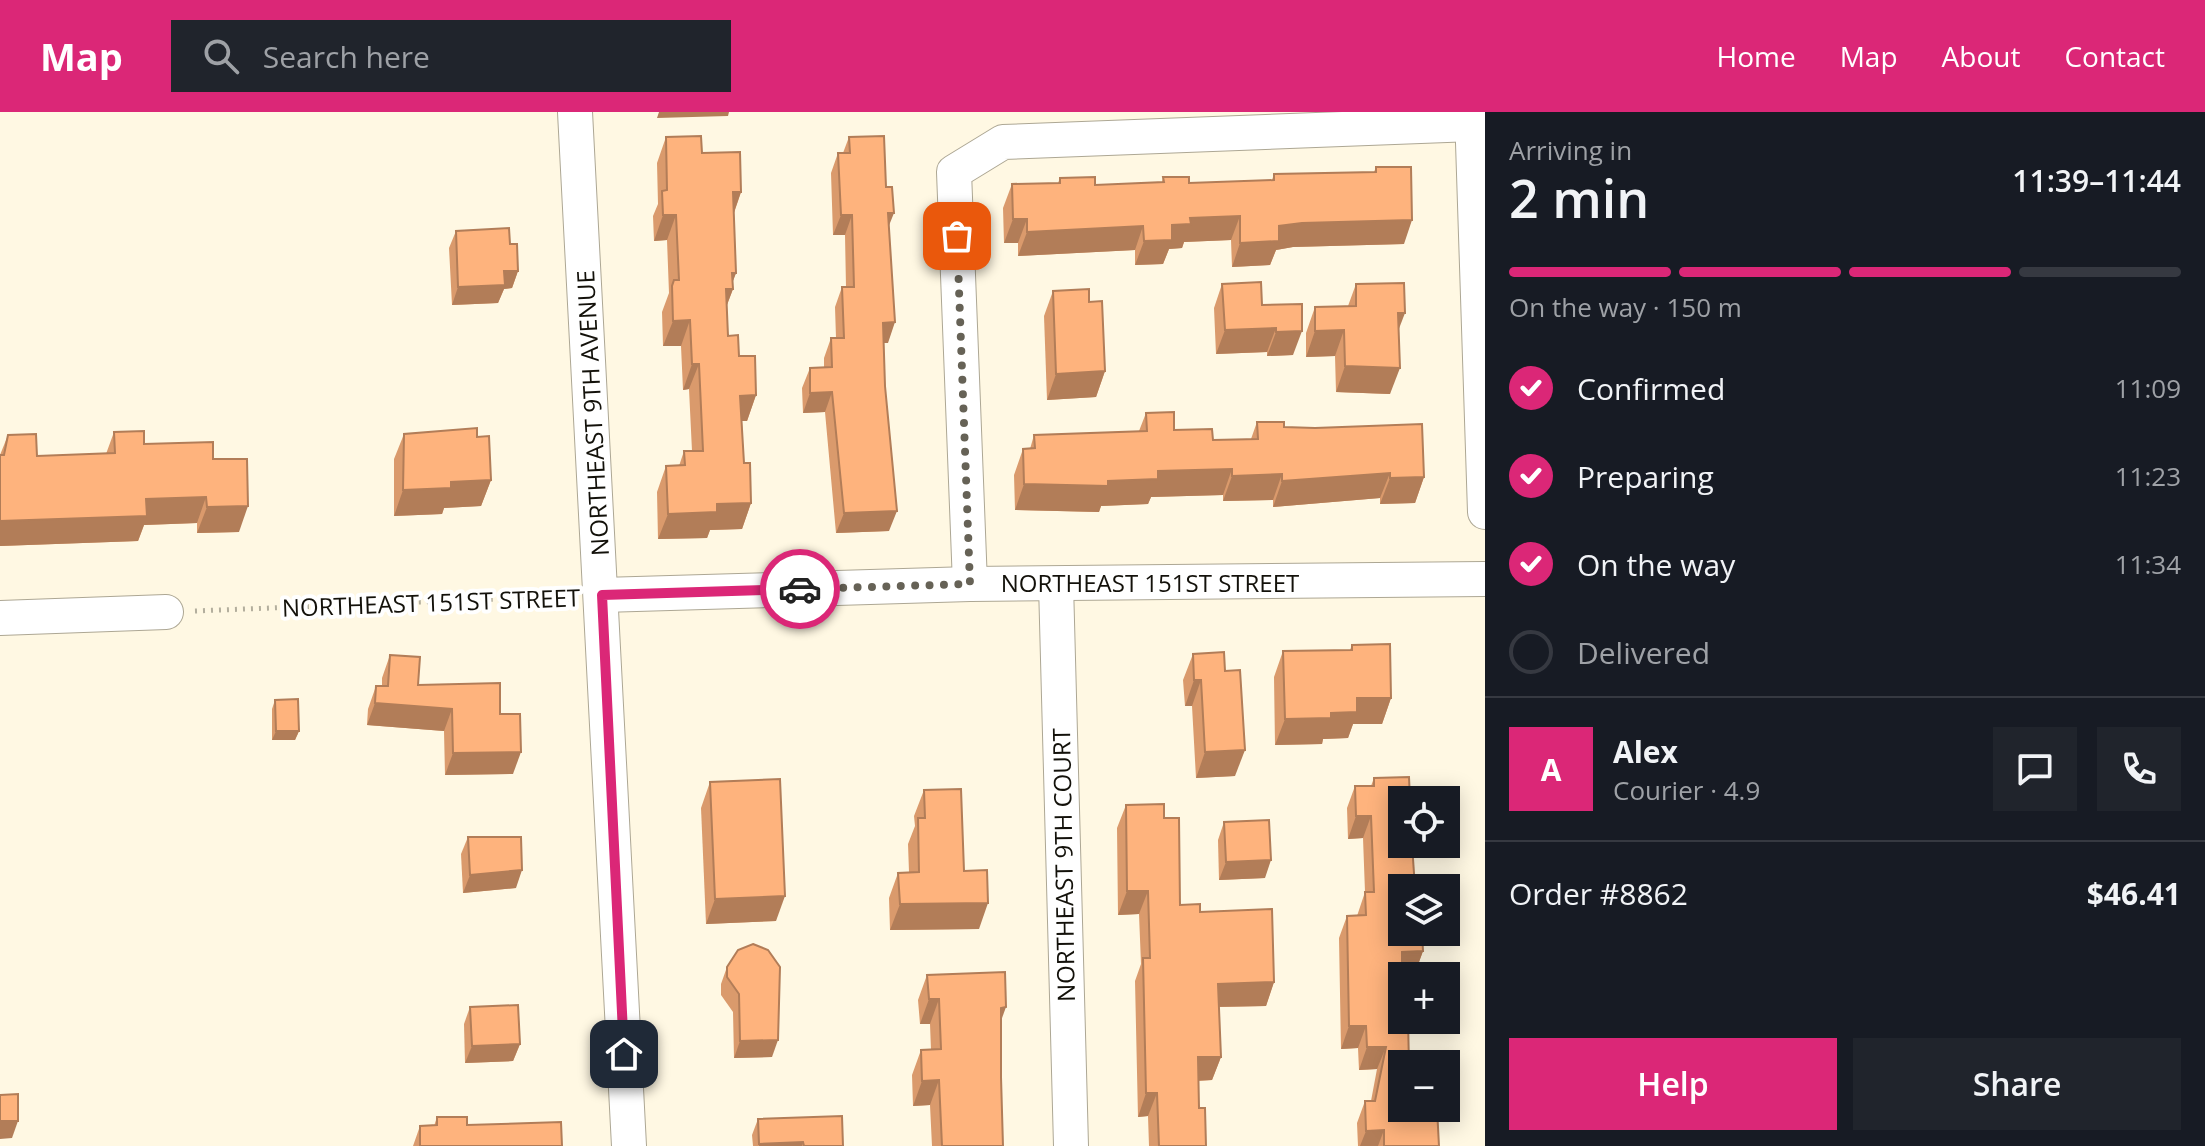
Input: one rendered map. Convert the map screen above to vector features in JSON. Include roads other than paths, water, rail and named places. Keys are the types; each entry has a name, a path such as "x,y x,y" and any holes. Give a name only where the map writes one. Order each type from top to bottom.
{"street":[{"name":"NORTHEAST 9TH AVENUE","path":"575,112 629,1146"},
{"path":"970,584 954,172 1003,142 1472,118 1481,208 1485,512"},
{"name":"NORTHEAST 151ST STREET","path":"602,595 970,584 1485,579"},
{"name":"NORTHEAST 9TH COURT","path":"1056,584 1071,1146"},
{"path":"0,618 166,612"}]}
